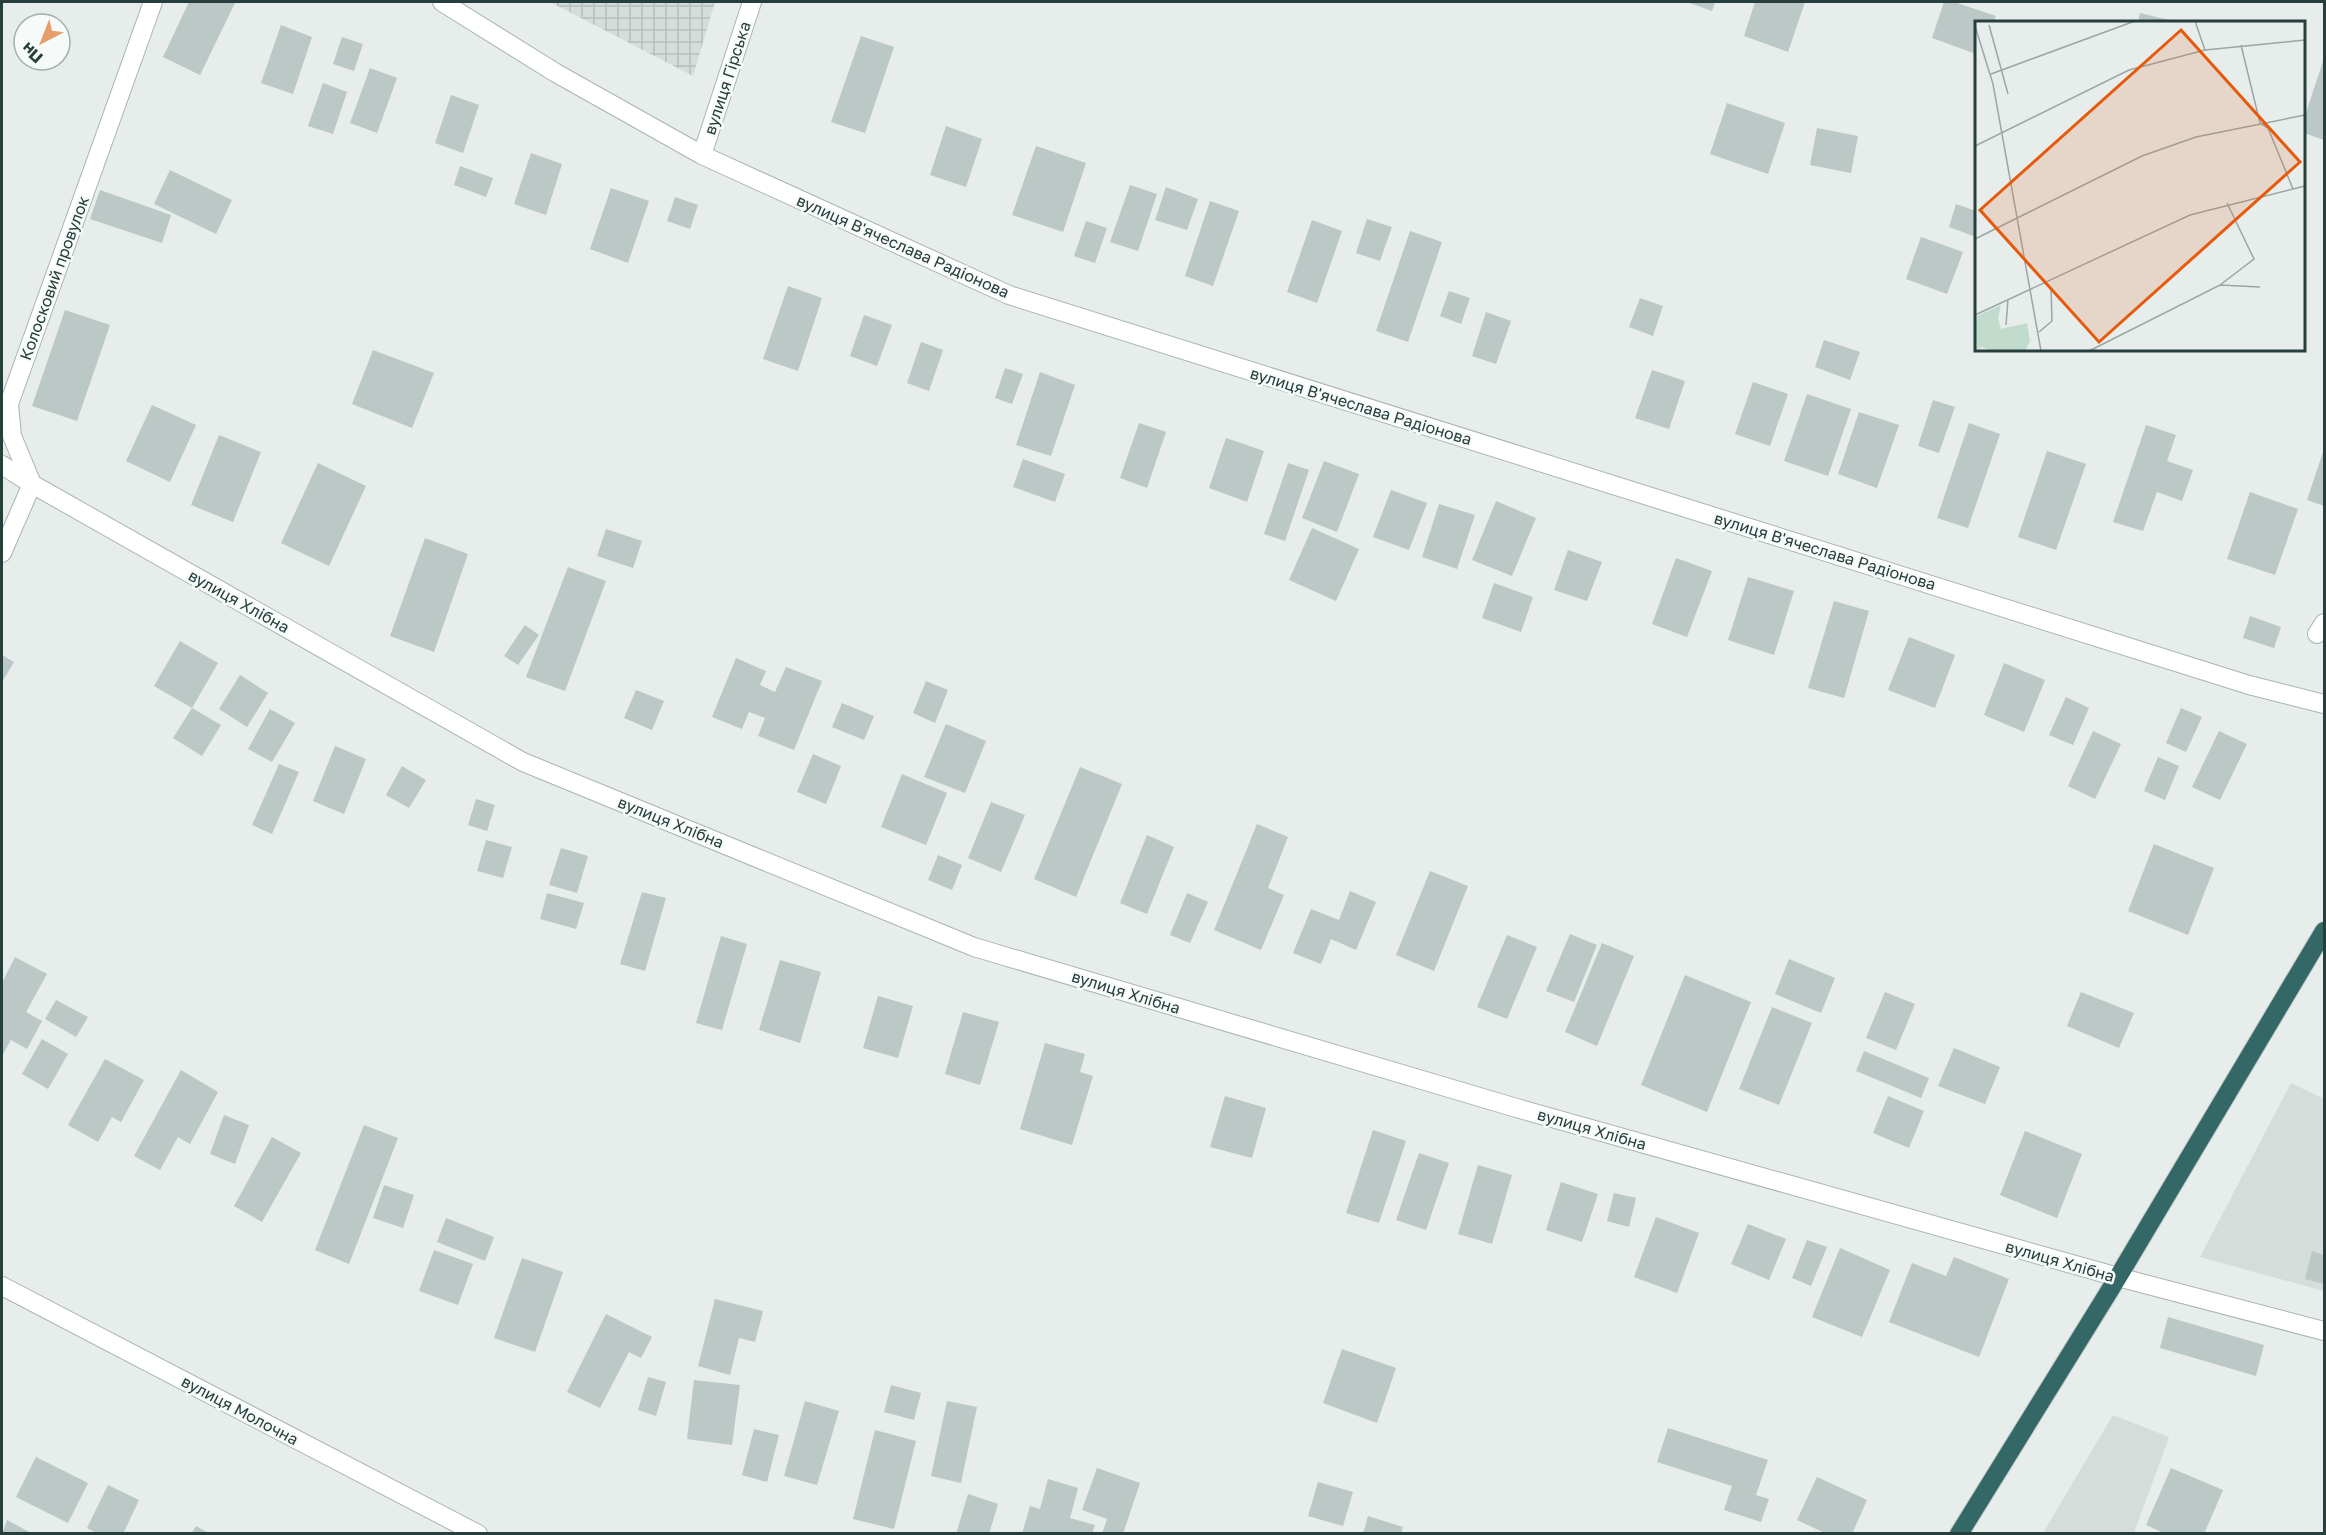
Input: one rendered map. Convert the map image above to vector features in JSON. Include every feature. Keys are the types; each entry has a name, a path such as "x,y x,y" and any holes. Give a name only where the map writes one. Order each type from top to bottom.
{"highway":[{"path":"1959,1533 2118,1277 2325,931"}],"street":[{"name":"Колосковий провулок","path":"32,484 12,436 9,404 153,2"},
{"name":"вулиця В'ячеслава Радіонова","path":"442,2 556,73 702,155 1010,295 2249,685 2325,704"},
{"name":"вулиця Гірська","path":"702,155 752,2"},
{"name":"вулиця Хлібна","path":"2,465 523,762 974,947 1501,1103 2118,1277 2325,1330"},
{"path":"2,553 32,484"},
{"name":"вулиця Молочна","path":"2,1286 478,1533"}],"shaded area":[{"path":"550,2 715,2 693,76"},
{"path":"2291,1083 2324,1099 2324,1291 2200,1257"},
{"path":"2113,1415 2169,1437 2134,1533 2043,1533"}],"building":[{"path":"189,2 235,3 200,75 163,57"},
{"path":"1687,2 1715,2 1712,11"},
{"path":"1755,2 1805,2 1788,52 1744,36"},
{"path":"1944,2 1954,2 1996,16 1994,21 1975,21 1975,54 1932,38"},
{"path":"2140,13 2173,21 2138,21"},
{"path":"281,25 312,37 293,94 261,83"},
{"path":"861,36 894,47 865,133 831,122"},
{"path":"342,37 363,44 354,71 333,64"},
{"path":"2324,58 2324,140 2305,133 2305,116"},
{"path":"370,68 397,78 377,133 350,123"},
{"path":"323,83 347,92 333,134 308,126"},
{"path":"451,95 479,105 463,153 435,143"},
{"path":"1727,103 1785,123 1768,174 1710,154"},
{"path":"946,126 982,139 966,187 930,175"},
{"path":"1817,128 1858,136 1851,173 1810,165"},
{"path":"1036,146 1086,163 1063,232 1012,215"},
{"path":"531,153 562,164 546,215 514,204"},
{"path":"460,166 493,178 486,197 454,185"},
{"path":"170,170 232,200 216,234 154,204"},
{"path":"1130,185 1157,194 1138,251 1110,242"},
{"path":"1166,187 1198,199 1187,230 1155,220"},
{"path":"611,188 649,201 628,263 590,249"},
{"path":"100,190 171,215 162,243 90,219"},
{"path":"675,197 698,205 690,229 667,221"},
{"path":"1210,201 1239,211 1213,286 1185,276"},
{"path":"1956,204 1975,211 1975,237 1949,227"},
{"path":"1367,219 1392,227 1380,261 1356,253"},
{"path":"1312,220 1342,231 1317,303 1287,292"},
{"path":"1086,221 1107,228 1095,263 1074,256"},
{"path":"1410,231 1442,242 1408,342 1376,331"},
{"path":"1921,237 1963,252 1947,294 1906,279"},
{"path":"788,286 822,298 798,371 763,359"},
{"path":"1449,291 1470,298 1461,324 1440,316"},
{"path":"1640,298 1663,306 1653,336 1629,327"},
{"path":"65,310 110,325 77,421 32,406"},
{"path":"1486,312 1511,321 1496,364 1472,356"},
{"path":"864,315 892,325 877,366 850,356"},
{"path":"1824,340 1860,352 1850,380 1815,367"},
{"path":"921,342 943,350 929,391 907,383"},
{"path":"373,350 434,373 412,428 352,404"},
{"path":"1005,368 1023,374 1012,404 995,398"},
{"path":"1652,370 1685,381 1669,429 1635,418"},
{"path":"1040,372 1075,385 1051,456 1016,445"},
{"path":"1753,382 1788,394 1770,446 1735,434"},
{"path":"1807,394 1851,409 1828,476 1784,461"},
{"path":"1933,400 1955,407 1939,453 1918,446"},
{"path":"152,405 196,425 170,482 126,461"},
{"path":"1859,412 1899,425 1877,488 1838,474"},
{"path":"1139,423 1166,432 1147,488 1120,478"},
{"path":"1969,423 2000,434 1968,528 1937,518"},
{"path":"2146,425 2176,435 2167,461 2193,470 2182,501 2157,492 2143,531 2113,522"},
{"path":"219,435 261,452 233,522 191,505"},
{"path":"1226,438 1264,451 1247,502 1209,488"},
{"path":"2324,449 2324,506 2307,500"},
{"path":"2047,451 2086,464 2056,550 2018,537"},
{"path":"1023,459 1065,474 1055,502 1013,487"},
{"path":"1324,461 1359,474 1337,532 1302,518"},
{"path":"318,463 366,486 329,566 281,543"},
{"path":"1288,463 1309,470 1285,541 1264,534"},
{"path":"1391,490 1427,503 1409,550 1373,537"},
{"path":"2250,492 2298,509 2275,575 2227,559"},
{"path":"1496,501 1536,518 1512,576 1472,560"},
{"path":"1439,504 1475,515 1457,569 1422,557"},
{"path":"1312,528 1359,549 1336,601 1289,580"},
{"path":"606,529 642,541 633,568 597,556"},
{"path":"425,538 468,554 434,652 390,636"},
{"path":"1568,550 1602,562 1587,601 1554,590"},
{"path":"1676,558 1712,571 1687,637 1652,624"},
{"path":"568,567 606,581 565,691 526,677"},
{"path":"1748,577 1794,591 1774,655 1728,640"},
{"path":"1494,583 1533,597 1521,632 1482,618"},
{"path":"1834,601 1869,611 1844,698 1808,688"},
{"path":"2250,616 2281,627 2274,648 2243,638"},
{"path":"525,625 539,635 518,665 504,656"},
{"path":"1909,637 1955,655 1935,708 1888,690"},
{"path":"180,641 218,663 192,708 154,686"},
{"path":"2,655 14,662 2,682"},
{"path":"736,658 766,671 760,685 775,692 786,667 822,681 794,750 758,736 765,718 749,712 742,729 712,717"},
{"path":"2004,663 2045,680 2024,732 1984,715"},
{"path":"240,675 268,693 247,727 219,709"},
{"path":"926,681 948,690 935,723 913,713"},
{"path":"636,690 664,701 652,730 624,718"},
{"path":"2066,697 2089,708 2073,745 2049,735"},
{"path":"842,703 874,716 864,740 832,727"},
{"path":"192,708 221,725 202,756 173,738"},
{"path":"2181,708 2202,717 2186,752 2166,743"},
{"path":"270,709 295,723 272,762 248,749"},
{"path":"946,724 986,741 965,793 924,777"},
{"path":"2093,731 2121,744 2095,799 2068,786"},
{"path":"2219,731 2247,744 2220,800 2192,787"},
{"path":"335,746 366,759 344,814 313,801"},
{"path":"813,754 841,766 826,804 797,792"},
{"path":"2158,757 2179,766 2165,800 2144,791"},
{"path":"279,764 299,772 272,834 252,825"},
{"path":"402,766 426,780 409,808 386,795"},
{"path":"1080,767 1122,784 1076,897 1034,879"},
{"path":"902,774 947,793 926,845 881,827"},
{"path":"476,799 495,805 487,831 468,825"},
{"path":"991,802 1025,815 1001,872 968,858"},
{"path":"1257,824 1288,837 1268,888 1284,895 1261,950 1214,930"},
{"path":"1147,835 1174,847 1147,914 1120,903"},
{"path":"486,840 512,847 503,878 477,871"},
{"path":"2154,844 2214,868 2188,935 2128,911"},
{"path":"561,848 588,856 577,893 549,885"},
{"path":"938,855 962,865 952,890 928,880"},
{"path":"1430,871 1468,886 1434,971 1396,955"},
{"path":"1350,891 1376,902 1356,950 1331,939 1321,964 1293,953 1311,909 1339,920"},
{"path":"642,892 666,898 645,971 620,964"},
{"path":"547,893 584,903 576,929 540,919"},
{"path":"1187,893 1208,902 1190,943 1170,935"},
{"path":"1570,934 1597,945 1574,1002 1546,991"},
{"path":"1507,935 1537,947 1507,1019 1477,1007"},
{"path":"721,936 747,944 722,1030 696,1023"},
{"path":"1602,943 1634,956 1597,1046 1565,1032"},
{"path":"15,957 47,974 26,1012 42,1021 27,1049 11,1040 2,1056 2,983"},
{"path":"1789,959 1835,978 1821,1013 1775,994"},
{"path":"780,960 821,972 800,1043 759,1030"},
{"path":"1685,975 1751,1002 1707,1112 1641,1085"},
{"path":"1885,992 1915,1004 1896,1050 1866,1038"},
{"path":"2081,992 2134,1013 2119,1048 2067,1026"},
{"path":"878,996 913,1006 898,1058 863,1048"},
{"path":"56,1000 88,1017 76,1037 45,1019"},
{"path":"1772,1007 1812,1023 1779,1105 1739,1089"},
{"path":"963,1012 999,1022 980,1085 945,1074"},
{"path":"42,1039 68,1054 48,1089 22,1074"},
{"path":"1045,1043 1085,1054 1080,1072 1093,1076 1072,1145 1020,1129"},
{"path":"1954,1048 2000,1067 1985,1104 1938,1086"},
{"path":"1864,1051 1929,1078 1921,1098 1856,1071"},
{"path":"105,1059 144,1080 121,1122 112,1117 98,1142 68,1125"},
{"path":"181,1070 218,1092 190,1144 178,1137 160,1170 134,1156"},
{"path":"1225,1096 1266,1108 1252,1158 1210,1147"},
{"path":"1888,1096 1924,1111 1909,1148 1873,1133"},
{"path":"224,1115 249,1125 235,1164 210,1154"},
{"path":"364,1125 398,1138 349,1264 315,1250"},
{"path":"1373,1130 1406,1141 1379,1223 1346,1213"},
{"path":"2025,1131 2082,1154 2057,1218 2000,1195"},
{"path":"272,1137 301,1153 262,1222 234,1206"},
{"path":"1419,1153 1449,1163 1426,1230 1396,1220"},
{"path":"1478,1165 1512,1175 1492,1244 1458,1234"},
{"path":"1561,1182 1598,1194 1582,1242 1546,1230"},
{"path":"384,1185 414,1195 403,1228 373,1218"},
{"path":"1614,1193 1636,1198 1629,1227 1607,1221"},
{"path":"1656,1217 1699,1233 1677,1293 1634,1277"},
{"path":"446,1218 494,1237 485,1261 437,1242"},
{"path":"1748,1224 1786,1239 1769,1280 1731,1264"},
{"path":"1807,1240 1827,1247 1811,1286 1792,1278"},
{"path":"1840,1248 1890,1270 1862,1337 1812,1317"},
{"path":"434,1250 473,1264 458,1305 419,1291"},
{"path":"2312,1251 2324,1255 2324,1284 2305,1279"},
{"path":"1954,1257 2009,1279 1979,1357 1889,1322 1912,1263 1946,1276"},
{"path":"522,1258 563,1272 535,1352 494,1338"},
{"path":"715,1299 763,1311 755,1342 739,1338 730,1375 698,1366"},
{"path":"606,1314 652,1337 641,1358 629,1352 600,1408 567,1392"},
{"path":"2168,1317 2264,1345 2256,1376 2160,1348"},
{"path":"1342,1349 1396,1368 1377,1423 1323,1403"},
{"path":"648,1377 666,1382 656,1416 638,1410"},
{"path":"694,1380 740,1385 732,1445 687,1439"},
{"path":"891,1385 921,1393 914,1420 884,1412"},
{"path":"805,1401 839,1411 817,1485 784,1476"},
{"path":"947,1401 977,1407 961,1483 931,1476"},
{"path":"1668,1428 1768,1460 1756,1495 1769,1499 1761,1522 1724,1510 1732,1486 1657,1462"},
{"path":"754,1429 779,1435 767,1482 742,1475"},
{"path":"875,1430 916,1441 894,1529 853,1519"},
{"path":"36,1457 88,1483 68,1523 16,1497"},
{"path":"1097,1468 1140,1483 1123,1534 1102,1534 1107,1519 1082,1510"},
{"path":"2171,1468 2223,1490 2204,1534 2166,1534 2146,1525"},
{"path":"1817,1477 1867,1500 1852,1534 1827,1534 1797,1520"},
{"path":"1048,1479 1078,1488 1070,1518 1095,1525 1092,1534 1022,1534 1030,1506 1040,1509"},
{"path":"1318,1482 1353,1492 1343,1526 1308,1516"},
{"path":"108,1485 139,1500 123,1534 98,1534 87,1528"},
{"path":"968,1494 998,1504 989,1534 956,1534"},
{"path":"1368,1516 1403,1527 1401,1534 1363,1534"},
{"path":"7,1520 33,1534 2,1534"},
{"path":"196,1526 210,1534 191,1534"}]}
